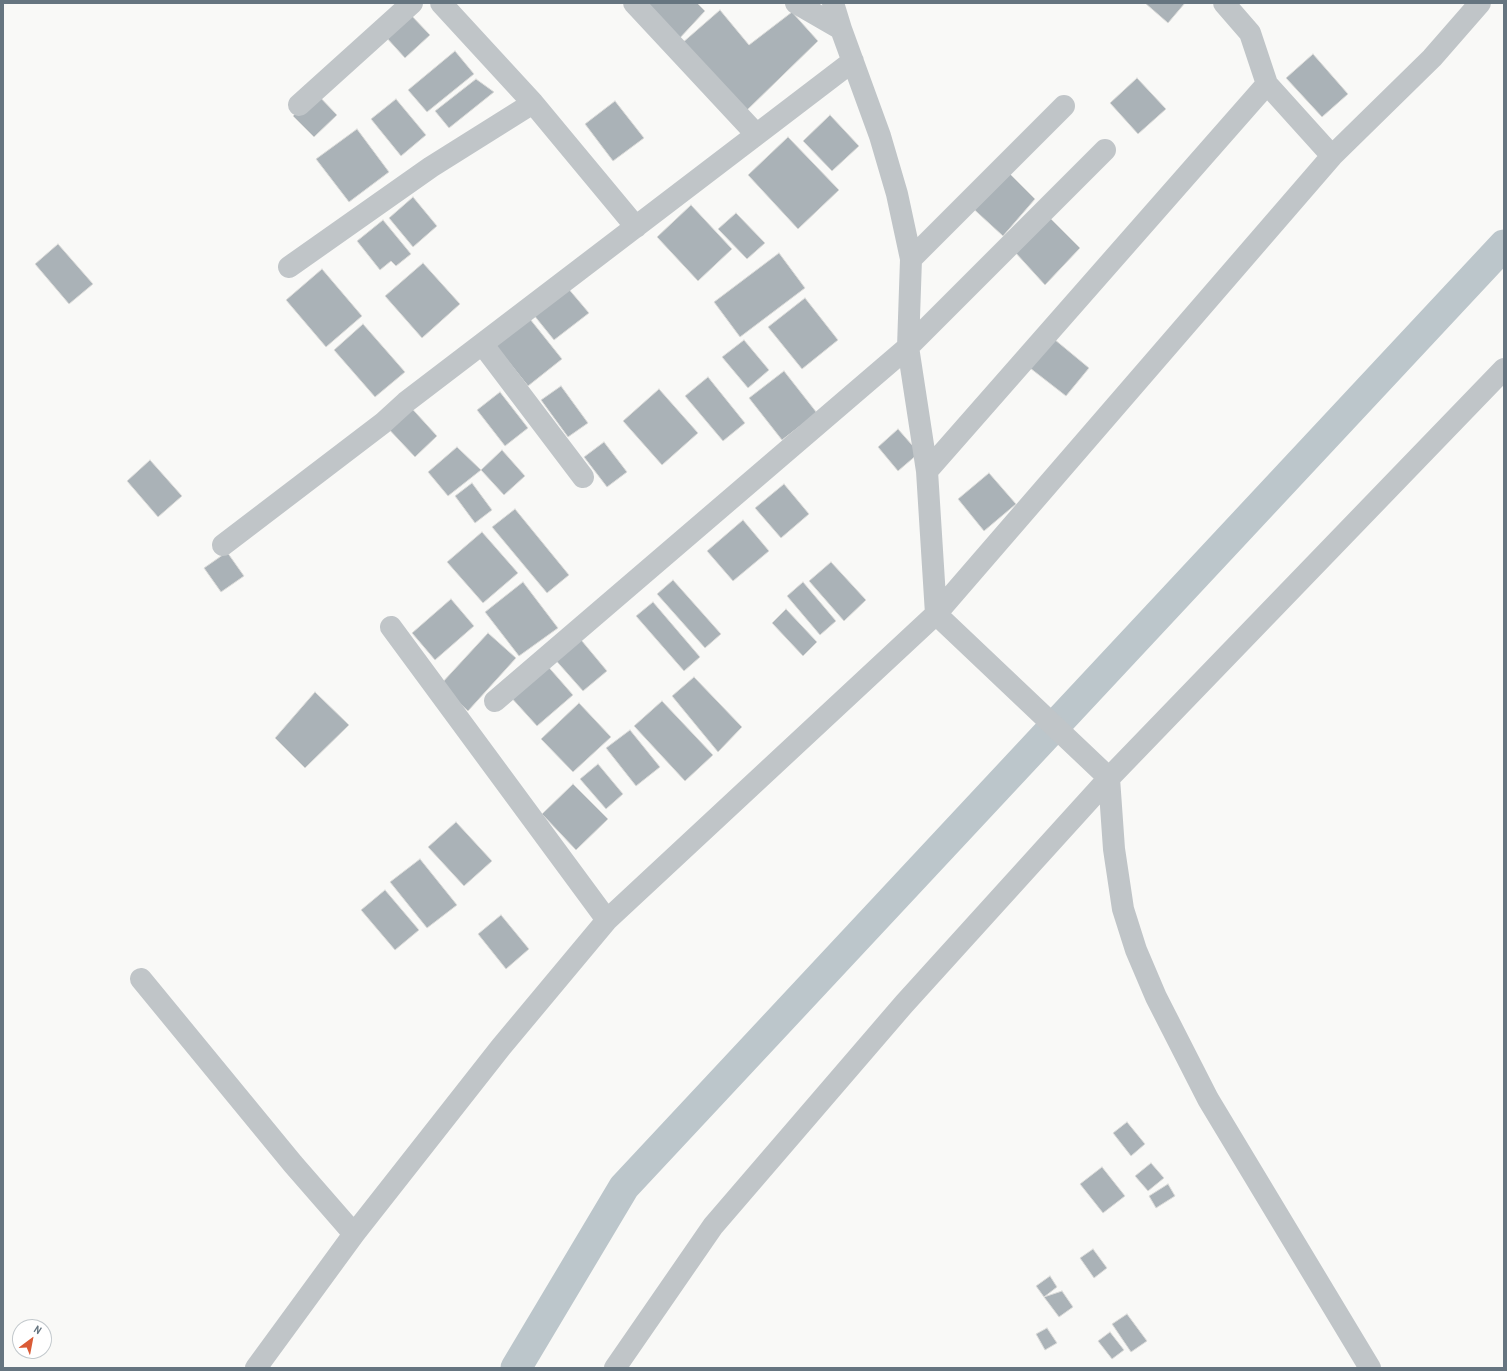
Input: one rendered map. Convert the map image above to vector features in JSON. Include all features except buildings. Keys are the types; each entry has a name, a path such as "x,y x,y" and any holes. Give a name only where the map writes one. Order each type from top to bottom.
{"street":[{"path":"299,105 412,3"},
{"path":"441,3 533,103 636,227"},
{"path":"634,3 756,134"},
{"path":"796,3 841,29"},
{"path":"833,3 880,136 897,194 911,259 908,347 927,471 936,614 1109,778 1114,849 1123,909 1136,950 1156,997 1208,1099 1370,1368"},
{"path":"1224,3 1250,33 1267,84 1332,156"},
{"path":"256,1368 354,1234 501,1047 607,920 936,614 1332,156 1432,58 1480,3"},
{"path":"223,545 383,423 406,402 483,345 853,61"},
{"path":"927,471 1267,84"},
{"path":"289,267 430,167 533,103"},
{"path":"911,259 1064,106"},
{"path":"495,701 908,347 1105,150"},
{"path":"483,345 583,477"},
{"path":"615,1368 714,1226 904,1004 1109,778 1504,369"},
{"path":"391,627 607,920"},
{"path":"141,979 288,1158 354,1234"}],"waterway":[{"path":"516,1368 624,1187 1504,245"}]}
